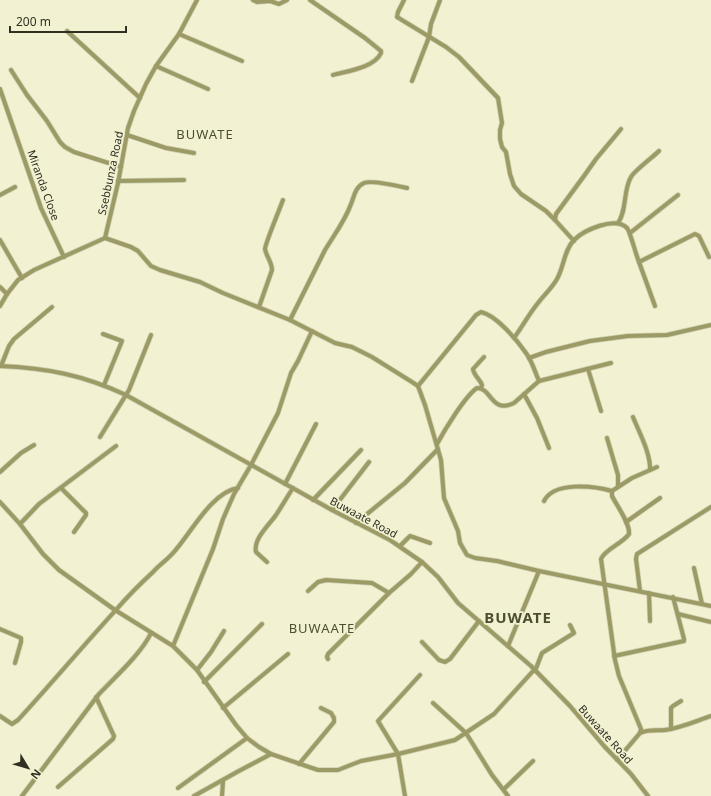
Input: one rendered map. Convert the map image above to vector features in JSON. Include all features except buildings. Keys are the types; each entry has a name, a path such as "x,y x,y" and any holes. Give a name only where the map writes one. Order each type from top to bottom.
{"street":[{"name":"Ssebbunza Road","path":"104,238 130,123 140,98 156,66 179,34 197,0"},
{"path":"253,0 257,2 270,0 279,4 288,0"},
{"path":"310,0 365,38 381,51 379,58 366,66 333,75"},
{"path":"404,0 398,12 398,17 459,57 498,98 502,123 500,139 502,147 506,152 514,186 521,194 546,211 574,240"},
{"path":"412,81 429,37 431,24 440,0"},
{"path":"67,31 140,98"},
{"path":"179,34 242,61"},
{"path":"156,66 208,89"},
{"path":"11,70 27,95 65,147 74,152 121,166"},
{"name":"Miranda Close","path":"0,89 41,208 64,257"},
{"path":"555,220 556,214 596,159 621,129"},
{"path":"127,136 166,148 194,153"},
{"path":"618,223 621,216 626,190 631,177 659,151"},
{"path":"118,181 184,180"},
{"path":"290,320 325,250 331,243 344,219 357,189 364,183 370,182 407,188"},
{"path":"0,195 15,187"},
{"path":"630,233 678,195"},
{"path":"259,307 272,267 265,246 283,200"},
{"path":"514,338 558,277 574,240 608,223 618,223 626,227 630,233 655,306"},
{"path":"639,262 696,234 699,236 708,257"},
{"path":"0,306 12,286 34,270 104,238 131,247 138,251 151,266 200,282 290,320 335,342 352,347 401,374 418,386 441,460 444,498 464,552 469,556 711,606"},
{"path":"0,240 22,278"},
{"path":"0,287 7,294"},
{"path":"0,366 14,338 52,306"},
{"path":"418,386 478,313 484,313 494,318 514,338 527,354 539,381"},
{"path":"529,358 546,352 590,341 628,336 667,335 711,325"},
{"path":"173,646 213,549 222,519 278,413 291,373 312,331"},
{"path":"103,334 122,342 104,385"},
{"path":"100,437 126,395 151,335"},
{"path":"481,388 481,382 473,369 484,357"},
{"path":"481,388 496,404 509,406 514,404 539,381 611,363"},
{"name":"Buwaate Road","path":"0,366 48,370 104,385 126,395 313,500 400,546 422,562 438,577 458,603 535,670 570,706 641,786 648,796"},
{"path":"588,369 601,411"},
{"path":"437,444 445,430 474,390 481,388"},
{"path":"524,394 537,418 549,448"},
{"path":"633,417 645,446 651,465 650,470"},
{"path":"285,484 316,424"},
{"path":"607,438 618,475 618,486"},
{"path":"0,472 21,453 34,445"},
{"path":"20,524 39,504 116,446"},
{"path":"356,523 406,483 438,449"},
{"path":"313,500 361,450"},
{"path":"332,510 369,462"},
{"path":"612,492 618,486 632,478 657,467"},
{"path":"544,501 547,495 551,492 570,487 592,487 612,492"},
{"path":"61,488 86,513 74,532"},
{"path":"0,716 12,724 18,720 57,678 115,610 154,570 175,552 192,527 211,505 230,489 238,488"},
{"path":"267,562 256,552 256,544 262,533 276,516 292,488"},
{"path":"612,492 612,496 629,530 628,536 602,557 604,584 614,656 619,676 630,706 640,726 640,732"},
{"path":"626,522 660,498"},
{"path":"0,502 53,565 115,610 173,646 197,670 223,708 247,738 271,754 318,770 338,770 360,762 455,740 494,714 535,670 542,653 574,633 570,625"},
{"path":"640,591 636,559 637,554 711,507"},
{"path":"400,546 410,536 430,543"},
{"path":"328,659 328,654 422,562"},
{"path":"694,568 702,604"},
{"path":"508,646 539,571"},
{"path":"308,591 318,582 326,580 366,582 376,585 389,593"},
{"path":"649,593 650,621"},
{"path":"614,656 684,641 673,598"},
{"path":"678,614 711,622"},
{"path":"422,642 439,660 445,662 450,659 479,621"},
{"path":"204,682 262,624"},
{"path":"0,629 21,638 15,663"},
{"path":"197,670 211,652 224,631"},
{"path":"22,796 96,697 144,645 151,633"},
{"path":"223,708 288,654"},
{"path":"405,796 398,754 378,721 420,675"},
{"path":"58,786 113,739 114,736 96,697"},
{"path":"671,729 671,708 681,701"},
{"path":"433,704 466,733 492,775 508,796"},
{"path":"299,764 334,722 334,718 331,713 321,708"},
{"path":"617,760 640,732 648,730 671,729 711,716"},
{"path":"178,788 247,738"},
{"path":"194,796 271,754"},
{"path":"504,790 533,762"},
{"path":"222,781 222,796"}],"district":[{"name":"BUWATE","path":"205,134"},
{"name":"BUWATE","path":"518,617"},
{"name":"BUWAATE","path":"322,628"}]}
